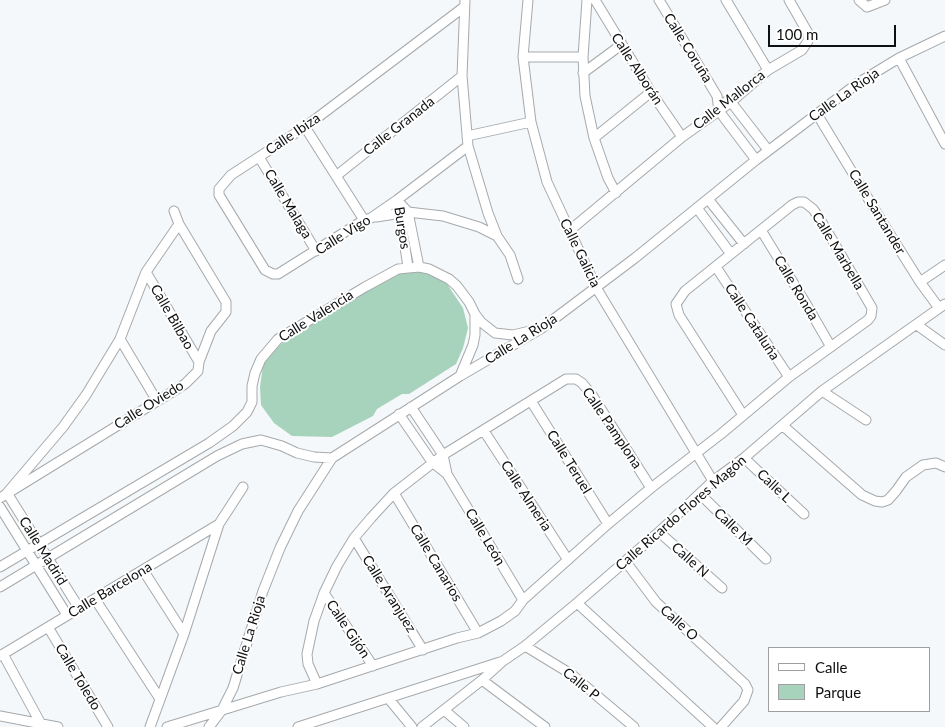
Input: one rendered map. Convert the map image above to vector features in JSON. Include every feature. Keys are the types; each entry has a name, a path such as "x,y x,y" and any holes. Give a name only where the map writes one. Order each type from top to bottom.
{"street":[{"name":"Calle Galicia","path":"528,0 522,57 531,122 547,182 596,288 713,481"},
{"path":"587,0 583,73 588,111 594,138 608,178 616,193"},
{"name":"Calle Alborán","path":"595,0 621,45 682,137"},
{"name":"Calle Coruña","path":"658,0 718,96 719,110"},
{"path":"726,0 768,70"},
{"name":"Calle Mallorca","path":"569,231 682,137 730,102 768,70 802,50 808,41 806,27 789,0"},
{"path":"859,0 867,7 884,0"},
{"name":"Calle Ibiza","path":"465,3 462,76 467,141 496,236 510,255 518,279"},
{"name":"Calle Ibiza","path":"289,268 278,274 273,274 266,270 219,195 219,189 231,175 305,126 465,3"},
{"name":"Calle La Rioja","path":"208,727 222,710 233,688 263,591 280,548 298,511 332,458 460,376 542,328 596,288 768,150 858,83 899,58 945,36"},
{"path":"583,73 621,45"},
{"path":"522,57 583,57"},
{"path":"899,58 945,144"},
{"name":"Calle Granada","path":"336,176 462,76"},
{"path":"594,138 651,92"},
{"name":"Calle Coruña","path":"718,96 730,102 768,150"},
{"path":"719,110 756,160"},
{"name":"Calle Santander","path":"817,114 920,282 942,306"},
{"name":"Calle Vigo","path":"289,268 397,200 467,141 531,122"},
{"path":"305,126 336,176 368,219"},
{"name":"Calle Malaga","path":"259,157 316,252"},
{"path":"708,199 744,244"},
{"name":"Burgos","path":"397,200 404,213 419,267"},
{"name":"Calle Marbella","path":"651,488 743,415 788,377 868,320 872,308 820,219 808,205 798,202 685,291 678,300 677,310 743,415"},
{"path":"697,208 731,254"},
{"name":"Calle Oviedo","path":"3,496 185,384 198,370 210,332 226,312 226,302 179,224 174,211"},
{"name":"Calle Ibiza","path":"368,219 404,213 444,216 479,227 496,236"},
{"name":"Burgos","path":"404,213 408,267"},
{"path":"3,496 63,427 86,395 120,339 146,272 179,224"},
{"name":"Calle Ronda","path":"761,230 806,302 831,347"},
{"path":"920,282 945,265"},
{"name":"Calle Valencia","path":"0,567 209,443 233,426 247,412 252,402 252,386 255,373 262,359 278,339 398,269 419,267 430,269 449,279 469,302 485,327 501,335 513,335 542,328"},
{"name":"Calle Cataluña","path":"716,267 788,377"},
{"name":"Calle Bilbao","path":"146,272 199,362"},
{"name":"Calle Ricardo Flores Magón","path":"422,727 503,661 525,646 626,562 713,481 744,458 822,391 942,306"},
{"path":"460,376 469,358 473,344 475,314"},
{"path":"917,325 945,345"},
{"path":"120,339 157,401"},
{"name":"Calle Pamplona","path":"317,684 308,664 307,654 314,621 324,593 354,538 394,493 432,462 566,379 576,379 587,388 651,488"},
{"path":"822,391 866,420"},
{"name":"Calle Teruel","path":"531,401 608,524"},
{"name":"Calle León","path":"411,407 444,455 447,474"},
{"name":"Calle León","path":"399,414 432,462 447,474 523,600"},
{"path":"782,425 862,495 875,501 882,502 888,500 906,477 923,465 936,464 945,467"},
{"name":"Calle Almeria","path":"484,431 568,560"},
{"path":"0,587 217,456 242,444 261,440 297,453 314,457 332,458"},
{"path":"209,443 217,456"},
{"name":"Calle L","path":"744,458 804,514"},
{"name":"Calle Barcelona","path":"150,727 184,634 219,524 243,486"},
{"path":"167,727 281,692 317,684 457,638 478,633 515,611 523,600 651,488"},
{"name":"Calle Canarios","path":"394,493 478,633"},
{"name":"Calle M","path":"700,494 766,559"},
{"name":"Calle Madrid","path":"3,496 39,544 79,608"},
{"name":"Calle Madrid","path":"0,507 67,615"},
{"name":"Calle Barcelona","path":"1,655 219,524"},
{"name":"Calle N","path":"659,532 722,588"},
{"name":"Calle Aranjuez","path":"354,538 423,650"},
{"name":"Calle O","path":"626,562 656,602 740,678 748,690 747,695 720,727"},
{"path":"144,570 184,634"},
{"name":"Calle Gijón","path":"324,593 373,666"},
{"path":"95,599 160,699"},
{"path":"577,603 713,727"},
{"name":"Calle Toledo","path":"48,627 108,727"},
{"name":"Calle P","path":"525,646 571,674 634,727"},
{"path":"1,655 41,724"},
{"path":"298,727 503,661"},
{"path":"482,680 545,727"},
{"path":"388,698 412,727"},
{"path":"444,710 464,727"},
{"path":"0,716 58,727"}],"green space":[{"path":"426,270 447,284 463,308 468,328 463,348 456,364 409,394 402,394 377,409 373,416 332,437 292,436 274,423 261,405 260,387 263,365 276,347 400,271"}]}
